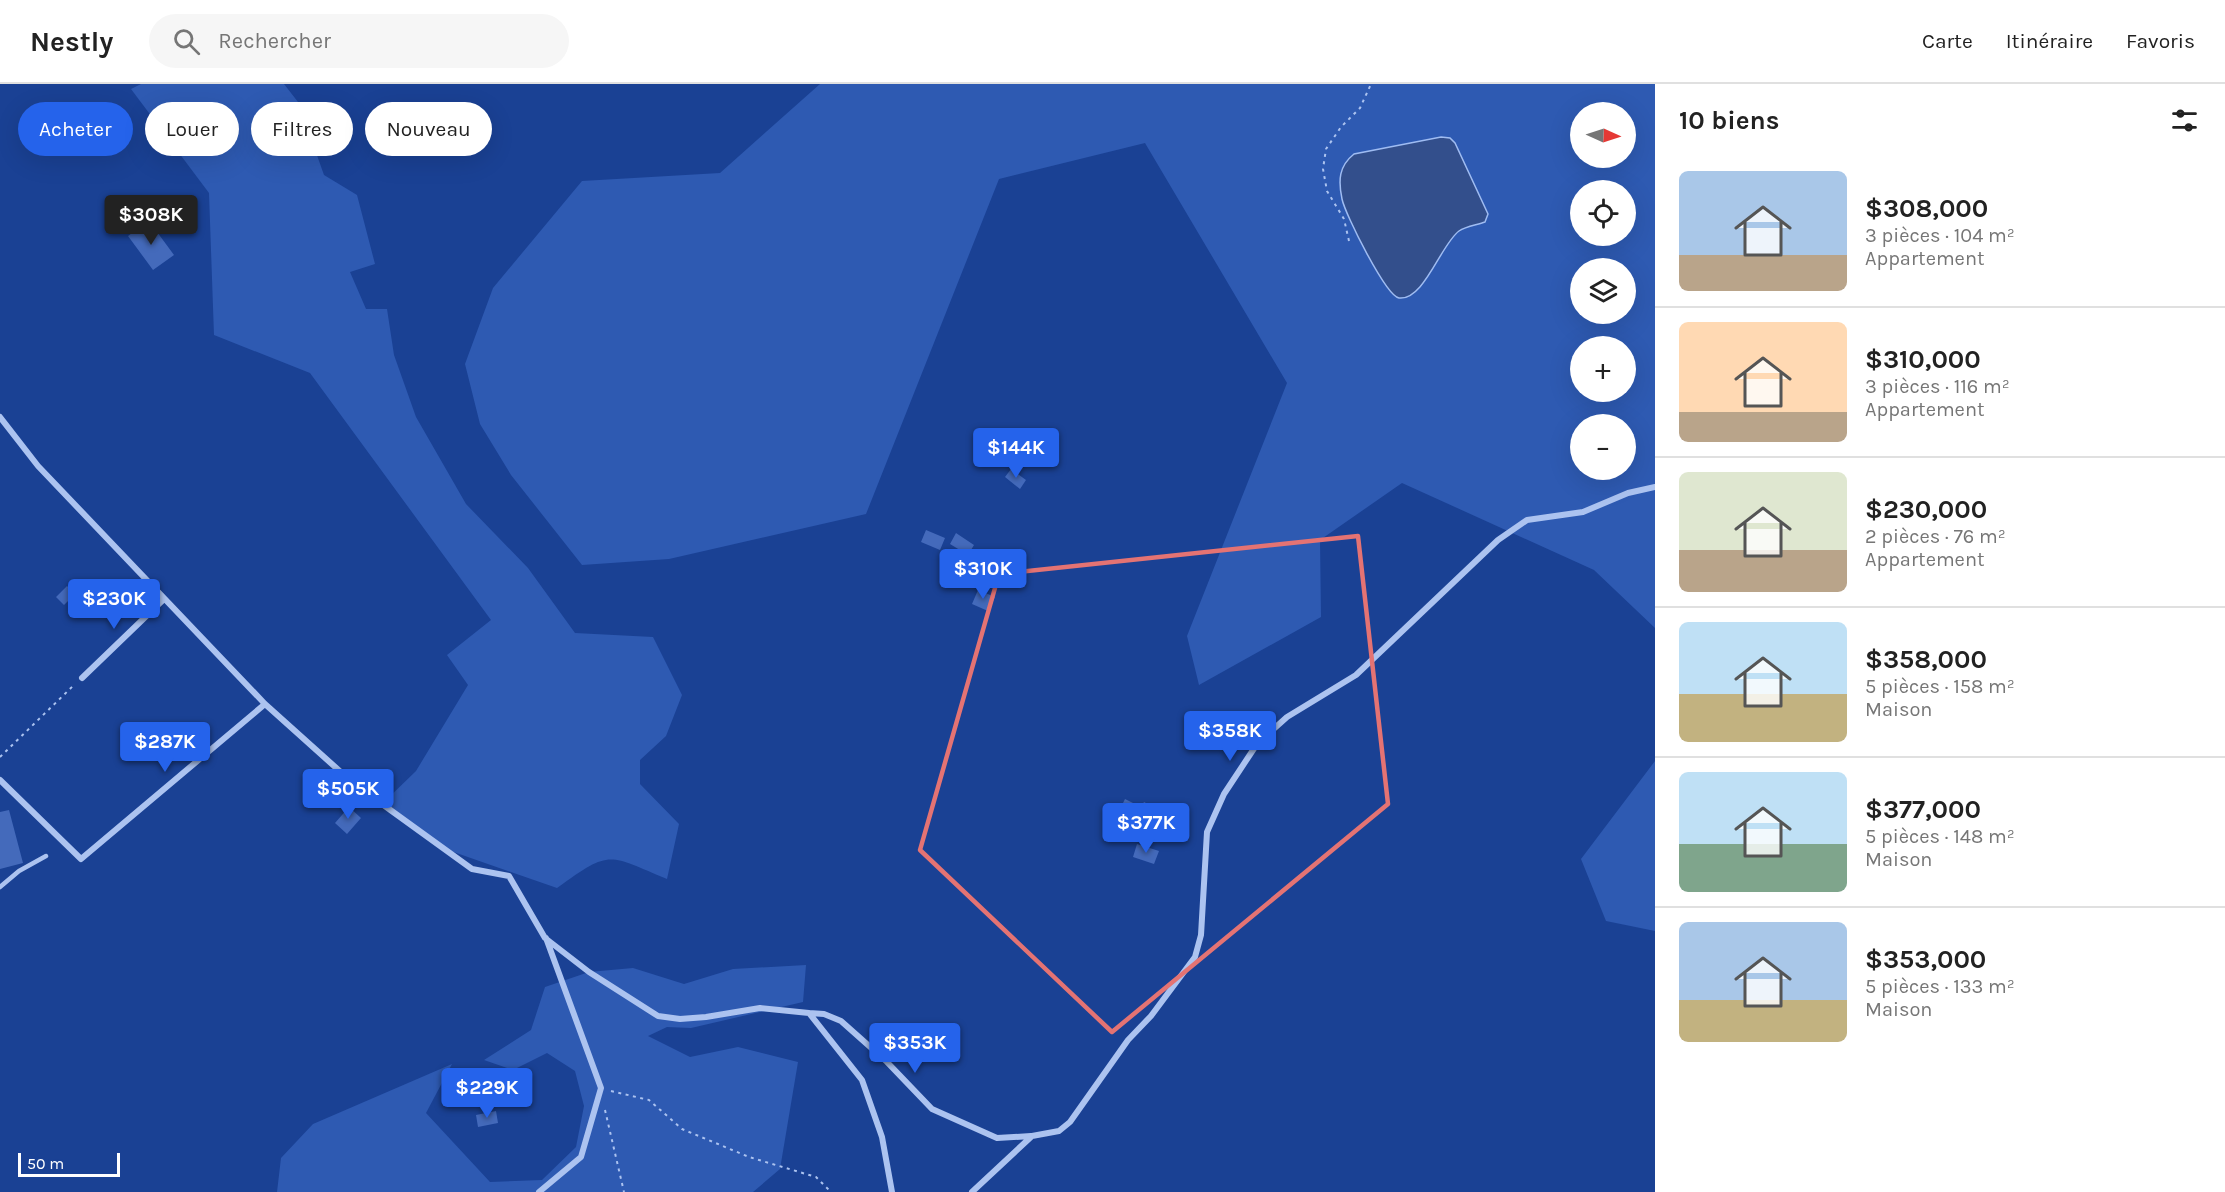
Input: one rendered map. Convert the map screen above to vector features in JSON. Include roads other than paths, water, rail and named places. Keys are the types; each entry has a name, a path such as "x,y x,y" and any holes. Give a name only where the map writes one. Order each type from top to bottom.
{"street":[{"path":"0,417 38,466 264,704 352,783 472,869 509,876 545,938 601,1088 581,1158 539,1192"},
{"path":"545,938 589,972 658,1016 680,1019 706,1017 760,1008 824,1014 841,1021 886,1060 932,1109 997,1138 1032,1136 1059,1131 1070,1122 1128,1040 1151,1016 1195,957 1201,935 1207,832 1224,794 1257,744 1287,717 1356,675 1498,540 1527,520 1583,512 1628,493 1655,487"},
{"path":"82,678 164,599"},
{"path":"0,780 81,860 264,704"},
{"path":"809,1013 862,1080 882,1137 892,1192"},
{"path":"972,1192 1032,1136"}],"lane":[{"path":"0,887 19,871 46,856"}]}
